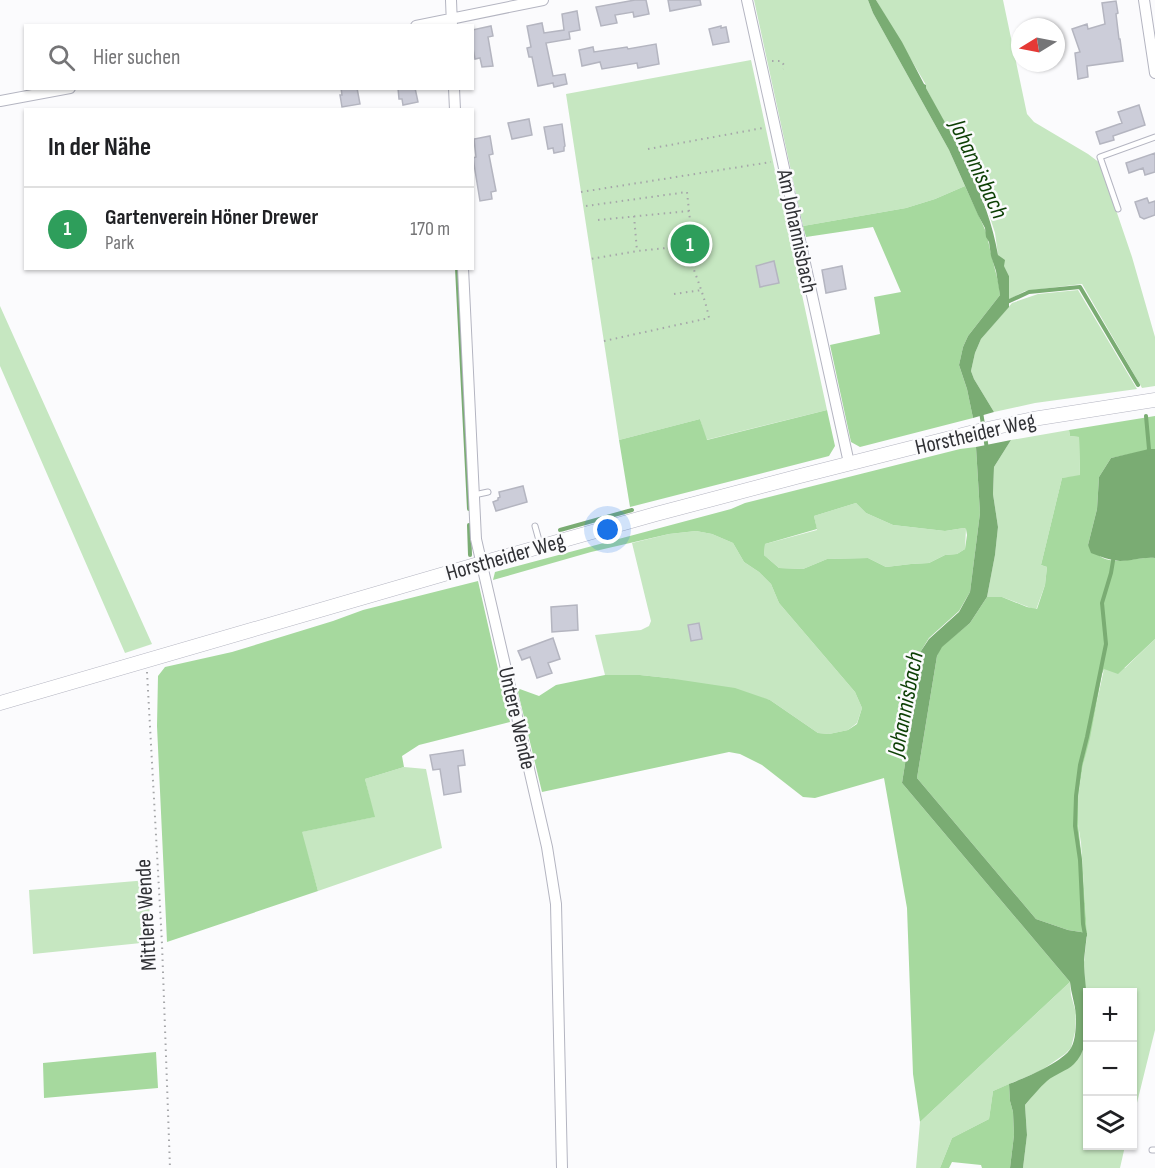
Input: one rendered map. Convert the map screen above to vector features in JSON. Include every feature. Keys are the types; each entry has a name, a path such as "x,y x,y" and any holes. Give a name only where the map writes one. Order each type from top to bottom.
{"street":[{"path":"450,0 452,22"},
{"path":"434,24 452,22 543,0"},
{"name":"Am Johannisbach","path":"747,0 849,463"},
{"path":"1144,0 1155,73"},
{"path":"0,101 59,90"},
{"path":"454,90 455,108"},
{"name":"Untere Wende","path":"463,270 476,539 551,869 556,904 562,1168"},
{"name":"Horstheider Weg","path":"0,703 482,562 849,463 1009,424 1155,400"}],"lane":[{"path":"1118,209 1100,157 1155,137"},
{"path":"474,495 488,492"},
{"path":"535,526 540,546"}],"path":[{"path":"772,61 780,61 784,65 783,69"},
{"path":"648,149 775,126"},
{"path":"581,192 782,160"},
{"path":"585,206 687,192 692,239 686,246 591,259"},
{"path":"598,220 689,210"},
{"path":"634,216 637,251"},
{"path":"604,341 709,318 702,290 693,272 686,246"},
{"path":"674,294 702,290"},
{"name":"Mittlere Wende","path":"144,661 148,673 153,767 170,1168"}],"shaded area":[{"path":"754,0 868,0 949,150 965,186 906,208 803,226"},
{"path":"868,0 876,0 926,85 969,169 987,211 998,255 1005,260 1004,266 1009,276 1009,307 981,339 971,371 994,412 973,418 959,365 968,336 1000,295 989,242 985,228 949,150"},
{"path":"876,0 1003,0 1011,38 1011,72 1018,72 1027,114 1034,122 1100,163 1132,257 1155,337 1155,386 1142,388 1082,284 1025,291 1008,300 1009,276 998,255 995,233 986,205 926,85"},
{"path":"751,60 827,410 706,440 700,419 619,440 566,94"},
{"path":"965,186 986,233 1000,295 968,336 959,365 973,418 860,447 851,442 830,345 880,334 874,297 901,292 873,227 806,237 803,226 906,208"},
{"path":"1078,290 1137,389 1035,403 994,412 971,371 981,339 1012,303 1038,294"},
{"path":"0,306 152,644 125,653 0,366"},
{"path":"827,410 835,446 829,456 630,507 619,440 700,419 707,440"},
{"path":"1155,416 1155,449 1111,458 1099,477 1097,509 1088,545 1103,558 1109,560 1155,558 1155,639 1118,674 1104,669 1102,674 1078,796 1078,824 1087,933 1068,930 1036,919 917,778 937,656 941,647 970,623 987,597 1002,597 1037,609 1045,585 1047,567 1041,565 1062,478 1080,475 1079,437 1070,436 1069,430"},
{"path":"1069,430 1070,436 1079,437 1080,476 1062,478 1041,565 1047,567 1045,585 1036,610 1002,597 987,597 998,527 993,494 994,467 1011,440"},
{"path":"1011,440 994,467 993,494 998,527 995,555 987,597 970,623 942,647 937,656 917,778 1036,919 1068,930 1087,933 1084,960 1086,988 1083,988 1083,1048 1074,1064 1047,1081 1025,1105 1027,1135 1023,1168 1010,1168 1014,1135 1009,1084 1052,1064 1067,1053 1073,1045 1076,1015 1070,982 902,783 921,651 929,639 959,612 970,592 980,513 976,447"},
{"path":"976,447 980,513 970,592 959,611 929,638 921,651 902,783 1070,982 920,1122 913,1074 907,908 884,778 815,798 803,797 762,765 740,754 729,752 542,792 517,688 539,696 556,685 605,675 640,675 735,688 770,700 818,733 829,734 848,730 857,724 862,708 855,692 779,603 771,584 744,562 733,543 712,534 696,531 669,534 591,552 493,580 495,572 731,509 745,503 960,449","holes":["856,503 866,513 893,525 945,531 964,528 967,535 965,549 929,563 886,567 868,558 827,559 803,569 779,568 764,555 765,544 817,529 814,516"]},
{"path":"1155,449 1155,558 1120,561 1091,553 1088,545 1097,509 1099,477 1111,458"},
{"path":"856,503 866,513 893,525 945,531 964,528 966,529 965,549 929,563 886,567 868,558 827,559 803,569 779,568 764,555 765,544 817,530 814,516"},
{"path":"696,531 712,534 733,543 744,562 771,584 779,603 855,692 862,708 857,723 848,730 829,734 818,733 770,700 668,678 605,675 595,635 641,630 649,626 651,621 632,543 669,534"},
{"path":"478,581 510,722 419,745 402,756 404,767 365,779 375,817 302,832 318,891 167,942 157,726 158,676 165,667 232,652 363,610"},
{"path":"1155,639 1155,1030 1137,1103 1137,988 1085,988 1084,962 1087,934 1078,824 1078,796 1083,765 1104,669 1125,668"},
{"path":"404,767 426,769 442,848 318,891 301,832 374,817 365,779"},
{"path":"148,880 151,942 33,954 29,890"},
{"path":"1070,982 1076,1013 1071,1048 1042,1070 993,1091 989,1119 952,1138 940,1168 916,1168 920,1122"},
{"path":"1083,1049 1083,1150 1124,1150 1120,1168 1023,1168 1027,1135 1025,1105 1047,1080 1072,1064"},
{"path":"156,1052 158,1088 44,1098 43,1063"},
{"path":"1009,1084 1014,1135 1010,1168 982,1168 981,1165 952,1162 949,1168 940,1168 952,1138 989,1119 993,1091"}],"building":[{"path":"646,0 649,14 634,17 633,12 615,15 617,23 601,26 596,7"},
{"path":"668,0 700,0 701,5 670,11"},
{"path":"1116,1 1123,61 1087,66 1088,77 1078,79 1075,53 1080,52 1072,29 1087,24 1088,29 1105,24 1102,3"},
{"path":"577,11 580,30 569,32 570,39 546,43 553,76 565,74 567,84 554,87 553,83 538,86 532,57 529,57 527,48 531,47 527,26 542,23 544,33 564,30 562,14"},
{"path":"491,26 493,36 488,37 493,66 482,67 480,58 475,59 474,30"},
{"path":"721,26 721,28 726,27 729,42 713,45 709,29"},
{"path":"656,44 659,64 638,68 637,63 602,69 600,62 582,66 579,50 593,47 594,52"},
{"path":"341,90 357,90 360,104 342,107 340,95 342,95"},
{"path":"398,90 415,90 418,102 403,105 402,99 399,99"},
{"path":"1139,105 1145,125 1113,136 1114,140 1100,144 1096,132 1122,123 1118,112"},
{"path":"529,119 532,135 512,139 508,123"},
{"path":"562,124 564,151 554,153 553,148 548,149 544,127"},
{"path":"490,136 493,154 489,155 496,191 491,192 492,199 480,201 474,164 476,157 474,139"},
{"path":"1155,153 1155,172 1145,175 1143,168 1129,173 1126,163"},
{"path":"1147,198 1149,203 1155,201 1155,215 1144,219 1140,217 1135,202"},
{"path":"774,261 779,283 760,287 756,266"},
{"path":"842,266 846,289 826,293 822,270"},
{"path":"523,486 527,502 496,511 493,502 500,497 499,492"},
{"path":"577,605 578,630 552,632 551,607"},
{"path":"699,623 702,639 691,641 688,625"},
{"path":"553,638 560,659 548,663 552,673 537,678 530,657 522,660 518,651"},
{"path":"463,750 465,765 458,766 461,792 444,795 440,769 433,770 430,755"}],"waterway":[{"path":"457,270 469,509"},
{"path":"1005,303 1029,292 1080,287 1138,385"},
{"name":"Johannisbach","path":"981,412 987,449"},
{"path":"1146,416 1148,454"},
{"path":"560,530 632,510"},
{"path":"469,525 470,555"},
{"path":"1085,935 1080,860 1075,826 1076,796 1080,765 1106,644 1102,603 1114,555"}],"place":[{"name":"Gartenverein Höner Drewer","path":"690,244"}]}
